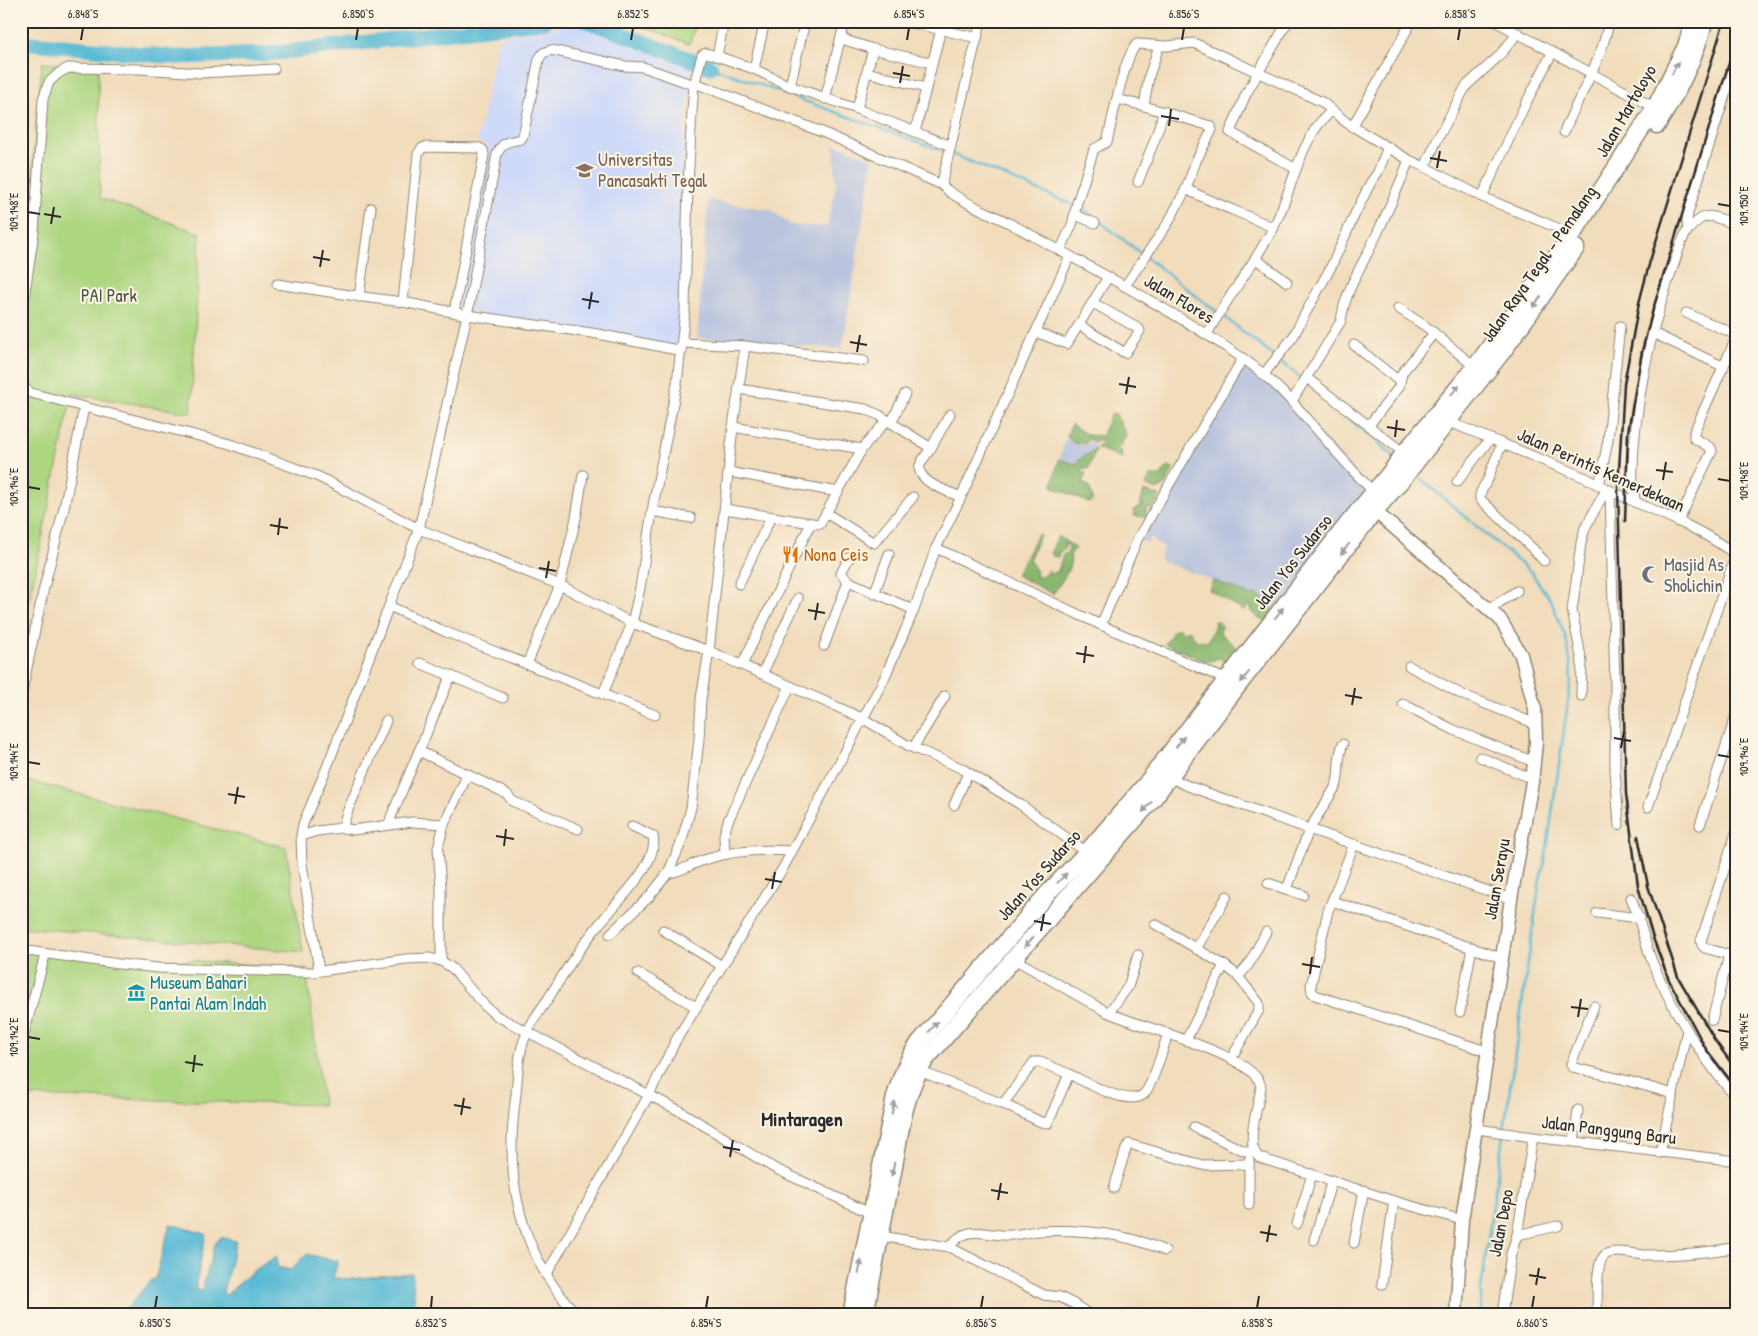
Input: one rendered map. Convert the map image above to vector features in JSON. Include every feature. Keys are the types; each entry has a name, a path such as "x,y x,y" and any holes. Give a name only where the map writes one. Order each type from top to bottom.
{"highway":[{"name":"Jalan Martoloyo","path":"1403,454 1441,418 1475,367 1660,111 1694,21"},
{"name":"Jalan Raya Tegal - Pemalang","path":"1371,503 1399,472 1420,455 1441,418 1503,350 1596,219 1696,50 1705,21"},
{"name":"Jalan Raya Tegal - Pemalang","path":"1399,472 1403,454"},
{"name":"Jalan Yos Sudarso","path":"911,1069 942,1040 1014,959 1227,680 1371,503"},
{"name":"Jalan Yos Sudarso","path":"851,1315 912,1084 910,1056 1047,894 1093,857 1154,799 1371,503"},
{"name":"Jalan Yos Sudarso","path":"865,1315 880,1236 877,1216"}],"street":[{"path":"717,56 724,21"},
{"path":"754,69 765,21"},
{"path":"790,86 805,21"},
{"path":"825,99 842,39 845,21"},
{"path":"904,21 942,26 977,38"},
{"path":"942,185 981,21"},
{"path":"1288,21 1246,94 1230,132 1296,169"},
{"path":"1352,127 1412,21"},
{"path":"1495,21 1509,25 1518,34 1660,111"},
{"path":"1564,132 1575,104 1600,55 1609,21"},
{"path":"915,132 942,26"},
{"path":"1425,167 1466,86 1498,57 1518,34"},
{"path":"842,39 873,49 932,63"},
{"path":"1060,251 1068,238 1094,149 1107,142 1130,56 1137,44 1159,46 1194,43 1322,102 1352,127 1409,160 1482,197 1560,229 1574,232"},
{"path":"1144,106 1149,76 1159,46"},
{"path":"857,109 873,49"},
{"name":"Jalan Flores","path":"467,315 498,154 502,143 521,139 523,136 539,59 543,53 550,50 625,66 642,67 694,84 822,132 942,185 950,192 1125,286 1207,334 1264,374 1304,413 1339,456 1371,503"},
{"path":"1482,197 1523,109 1552,53"},
{"path":"603,694 632,623 640,588 682,347 685,311 689,156 694,84 701,58 704,54 717,56 754,69 790,86 857,109 951,148"},
{"path":"1636,503 1632,491 1636,424 1654,333 1668,280 1688,230 1688,213 1737,57"},
{"path":"21,318 34,232 43,100 46,87 53,77 63,70 76,68 140,69 201,73 274,69"},
{"path":"867,72 925,88"},
{"path":"1117,99 1164,111 1212,128 1210,136 1196,161 1186,189 1160,237 1144,256 1125,286"},
{"path":"1138,182 1164,111"},
{"path":"1207,334 1218,313 1256,259 1274,228 1306,144 1317,126 1332,111"},
{"path":"403,302 418,154 425,147 480,148 483,150 484,155 454,312"},
{"path":"1264,374 1293,337 1331,267 1388,148"},
{"path":"1292,401 1341,321 1341,312 1352,284 1409,160"},
{"path":"1186,189 1274,228"},
{"path":"359,297 371,208"},
{"path":"1076,210 1095,224"},
{"path":"1688,230 1704,217 1710,216 1737,226"},
{"path":"546,1276 649,1095 676,1040 792,851 882,681 914,610 936,548 1070,256"},
{"path":"1256,259 1287,282"},
{"path":"1036,332 1067,344 1108,277"},
{"path":"277,284 403,302 467,315 682,347 744,346 864,361"},
{"path":"1079,325 1126,353 1140,331 1093,302"},
{"path":"1398,308 1434,333 1475,367"},
{"path":"1678,522 1712,451 1711,448 1696,440 1693,434 1736,340 1686,313"},
{"path":"319,971 300,848 303,824 419,529 467,315"},
{"path":"1619,826 1615,768 1615,678 1605,489 1608,440 1620,326"},
{"path":"1369,425 1399,387 1402,373 1434,333"},
{"path":"1654,333 1724,367"},
{"path":"610,934 649,897 668,873 681,843 691,808 699,740 701,700 709,652 733,427 744,346"},
{"path":"1354,346 1400,382"},
{"path":"1101,625 1138,538 1243,358"},
{"path":"1305,382 1369,425 1403,454"},
{"path":"21,386 31,393 230,444 319,476 419,529 560,585 632,623 742,665 862,718 913,748 968,773 1021,805 1093,857"},
{"path":"739,390 865,409 931,448"},
{"path":"724,509 820,524 862,449 889,422 906,394"},
{"path":"21,696 43,592 64,508 84,407"},
{"path":"950,414 919,468 921,475 930,482 961,497"},
{"name":"Jalan Perintis Kemerdekaan","path":"1441,418 1586,478 1605,489 1714,539 1736,556"},
{"path":"733,427 862,449"},
{"path":"1457,482 1490,438"},
{"path":"1502,443 1491,467 1489,478 1480,492 1480,498 1544,561"},
{"path":"729,472 838,492"},
{"path":"527,664 560,585 576,518 583,475"},
{"path":"1580,696 1582,662 1572,610 1581,543 1585,528 1605,489"},
{"path":"826,513 874,543 912,497"},
{"name":"Jalan Serayu","path":"1371,503 1500,619 1521,655 1535,709 1536,724 1532,779 1502,958 1489,1052 1483,1130 1462,1220 1456,1309"},
{"path":"652,511 691,518"},
{"path":"739,584 771,517"},
{"path":"742,665 811,523"},
{"path":"936,548 1101,625 1227,680"},
{"path":"874,594 889,554"},
{"path":"1648,807 1736,556"},
{"path":"849,558 841,573 848,581 914,610"},
{"path":"824,646 848,581"},
{"path":"1489,609 1517,591"},
{"path":"762,674 798,598"},
{"path":"389,606 446,632 655,715"},
{"path":"420,663 503,698"},
{"path":"1408,666 1461,694 1536,724"},
{"path":"390,824 391,817 451,675"},
{"path":"725,854 724,836 728,821 790,686"},
{"path":"913,748 945,696"},
{"path":"1403,704 1454,730 1534,762"},
{"path":"1700,825 1737,712"},
{"path":"342,828 386,721"},
{"path":"1286,889 1309,830 1338,781 1338,759 1343,744"},
{"path":"420,750 508,795 512,801 578,829"},
{"path":"1480,757 1532,779"},
{"path":"954,805 968,773"},
{"path":"441,960 441,887 437,853 444,824 453,801 468,774"},
{"path":"1169,777 1188,786 1309,830 1511,898"},
{"path":"301,836 317,831 342,828 353,830 412,822 444,824"},
{"path":"578,1315 558,1294 546,1276 531,1246 524,1226 512,1166 512,1141 520,1054 527,1031 582,948 643,871 652,854 654,838 651,834 632,826"},
{"path":"1712,1020 1733,956 1705,948 1701,941 1737,830"},
{"path":"1354,844 1332,900 1311,985 1312,992 1315,995 1489,1052"},
{"path":"668,873 725,854 760,849 792,851"},
{"path":"1268,883 1303,895"},
{"path":"1196,949 1227,896"},
{"path":"1631,898 1640,918 1643,938 1653,966 1674,1010 1723,1083 1737,1099"},
{"path":"1332,900 1502,958"},
{"path":"1596,913 1640,918"},
{"path":"1155,924 1224,965 1238,977 1260,1006 1231,1059"},
{"path":"662,930 722,966"},
{"path":"1238,977 1249,964 1266,932"},
{"path":"1460,1012 1472,947"},
{"path":"21,950 45,955 158,968 286,972 319,971 406,959 430,958 441,960 461,977 491,1011 680,1111 762,1162 877,1216"},
{"path":"21,1045 45,955"},
{"path":"1109,1012 1128,987 1138,955"},
{"path":"1014,959 1109,1012 1168,1033 1231,1059 1256,1075 1260,1083 1260,1093 1249,1164 1249,1205"},
{"path":"1186,1040 1224,965"},
{"path":"638,973 696,1007"},
{"path":"1594,1006 1571,1064 1572,1067 1673,1094"},
{"path":"1660,1153 1687,1030"},
{"path":"1003,1104 1034,1062 1040,1062 1069,1074 1116,1096 1130,1097 1142,1095 1155,1069 1168,1033"},
{"path":"1734,1056 1737,1046"},
{"path":"911,1069 1003,1104 1041,1122 1048,1123 1069,1074"},
{"path":"1574,1142 1578,1110"},
{"path":"1194,1127 1236,1148 1251,1152 1260,1158 1394,1201 1462,1220"},
{"name":"Jalan Panggung Baru","path":"1483,1130 1737,1161"},
{"name":"Jalan Depo","path":"1502,1315 1510,1254 1517,1235 1533,1137"},
{"path":"1114,1188 1127,1145 1129,1144 1202,1165 1249,1164"},
{"path":"1296,1224 1312,1174"},
{"path":"1314,1240 1332,1180"},
{"path":"1354,1243 1364,1190"},
{"path":"1382,1284 1394,1201"},
{"path":"1517,1235 1558,1226"},
{"path":"949,1247 956,1238 974,1232 1004,1235 1037,1231 1082,1232 1119,1236 1146,1242 1165,1252"},
{"path":"880,1236 949,1247 1044,1295 1060,1297 1090,1315"},
{"path":"1597,1315 1599,1266 1602,1257 1605,1255 1619,1252 1641,1255 1669,1254 1718,1250 1737,1246"}],"shaded area":[{"name":"Universitas Pancasakti Tegal","path":"574,24 633,42 694,66 685,118 684,262 678,349 457,309 488,146 477,141 499,37"},
{"path":"834,144 873,159 842,349 697,338 708,200 772,210 791,225 827,227 836,185"},
{"path":"1243,358 1265,374 1374,493 1278,614 1253,596 1159,560 1164,547 1154,542 1155,540 1151,537 1147,543 1141,541"},
{"path":"1066,438 1074,444 1086,445 1088,442 1095,443 1094,448 1075,463 1060,458"}],"green space":[{"path":"629,21 698,21 689,44"},
{"name":"PAI Park","path":"42,63 98,66 100,198 200,233 191,413 72,394 21,640 21,286"},
{"path":"1112,413 1116,414 1126,435 1117,449 1121,451 1122,458 1097,448 1101,440 1096,442 1088,439 1085,444 1074,443 1067,437 1071,424 1087,435 1101,436"},
{"path":"1096,449 1088,469 1083,468 1080,473 1086,473 1082,483 1089,486 1093,501 1089,503 1052,486 1059,459 1075,464"},
{"path":"1167,467 1174,468 1166,483 1160,489 1146,485 1150,476 1161,476"},
{"path":"1144,491 1160,496 1152,508 1146,508 1147,517 1134,516 1133,510 1144,505 1140,504"},
{"path":"1038,534 1040,535 1029,560 1038,578 1046,574 1048,569 1050,573 1058,571 1063,555 1068,552 1069,547 1066,543 1064,550 1059,552 1058,557 1050,554 1058,536 1075,548 1070,555 1071,560 1068,570 1053,594 1016,575"},
{"path":"1213,580 1252,596 1254,594 1260,596 1278,614 1272,622 1257,618 1251,612 1249,605 1244,611 1209,590"},
{"path":"1218,621 1221,627 1220,633 1236,647 1238,661 1232,667 1219,658 1207,662 1165,644 1174,630 1179,628 1183,632 1189,630 1197,641 1203,640 1208,642 1215,624 1214,622"},
{"path":"21,779 286,847 303,952 21,927"},
{"path":"21,948 306,969 323,1105 21,1096"}],"water":[{"path":"170,1224 206,1234 195,1290 202,1290 215,1244 221,1237 236,1241 223,1293 226,1295 253,1271 277,1256 277,1267 291,1270 306,1254 338,1261 333,1278 349,1279 412,1273 416,1315 121,1315 151,1280 155,1280"}],"waterway":[{"path":"21,42 175,57 268,54 545,21"},
{"path":"587,21 711,67"},
{"path":"711,67 946,152"},
{"path":"952,154 1073,205"},
{"path":"1078,207 1085,210 1217,312"},
{"path":"1222,315 1275,357"},
{"path":"1279,360 1302,379"},
{"path":"1314,389 1394,456"},
{"path":"1415,474 1531,572 1551,601 1565,635 1570,659 1571,681 1504,1130"},
{"path":"1481,1315 1481,1289 1503,1135"}],"railway":[{"path":"1724,21 1650,261 1639,303 1624,384 1618,488 1626,794 1638,886 1653,938 1669,980 1706,1049 1737,1089"},
{"path":"1625,521 1628,432 1642,351 1653,309 1737,37"},
{"path":"1638,836 1648,886 1678,977 1716,1042 1737,1071"}],"place":[{"name":"Universitas Pancasakti Tegal","path":"584,170"},
{"name":"Nona Ceis","path":"790,555"},
{"name":"Masjid As Sholichin","path":"1650,575"},
{"name":"Museum Bahari Pantai Alam Indah","path":"136,993"}],"district":[{"name":"Mintaragen","path":"802,1119"}]}
